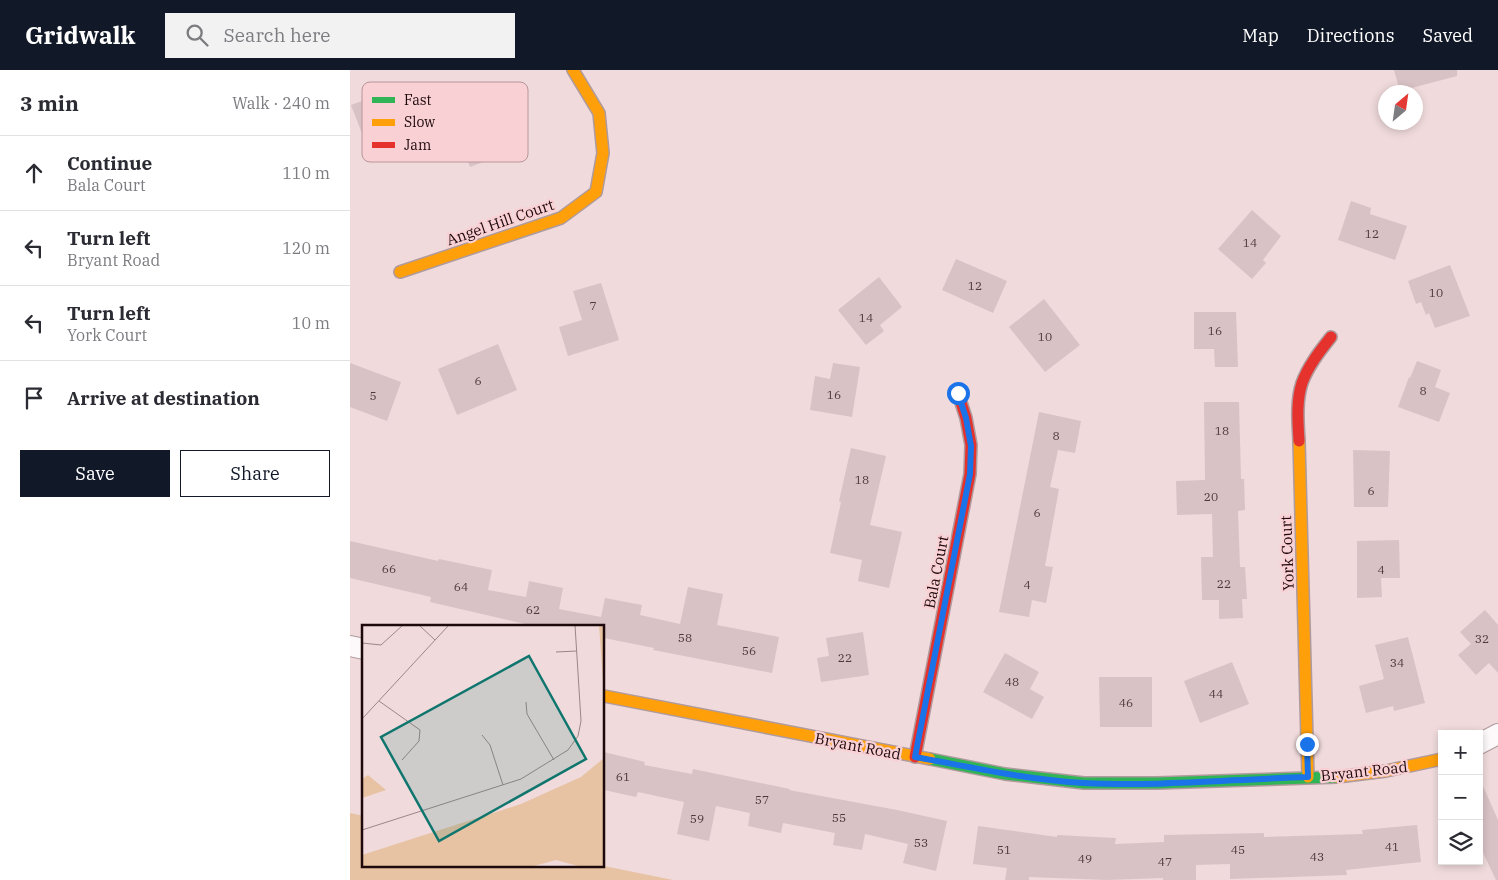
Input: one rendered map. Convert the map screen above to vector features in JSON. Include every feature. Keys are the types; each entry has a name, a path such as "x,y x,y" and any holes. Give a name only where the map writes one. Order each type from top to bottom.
{"street":[{"name":"Angel Hill Court","path":"400,272 561,218 596,192 603,153 599,113 573,70"},
{"name":"York Court","path":"1308,777 1298,415 1302,384 1312,363 1331,337"},
{"name":"Bala Court","path":"915,757 970,474 971,446 966,418 958,393"},
{"name":"Bryant Road","path":"605,696 1005,774 1084,783 1157,783 1353,776 1386,772 1438,760"},
{"path":"1483,742 1498,734"}],"shaded area":[{"path":"350,813 362,816 362,868 605,868 605,866 673,880 350,880"}],"building":[{"path":"1394,70 1457,70 1457,76 1423,85 1398,85"},
{"path":"362,101 362,134 351,105"},
{"path":"468,162 483,162 470,167"},
{"path":"1351,201 1371,208 1370,214 1407,226 1395,260 1338,240"},
{"path":"1252,210 1281,236 1263,260 1266,263 1252,279 1218,249"},
{"path":"956,259 1007,281 993,313 942,290"},
{"path":"1450,265 1470,316 1435,328 1429,313 1426,315 1421,302 1416,304 1408,281"},
{"path":"879,277 902,307 880,325 884,331 866,345 838,310"},
{"path":"601,283 619,340 568,356 559,327 582,320 573,291"},
{"path":"1044,299 1080,345 1045,372 1009,327"},
{"path":"1194,312 1236,312 1238,367 1215,367 1214,349 1194,349"},
{"path":"498,344 517,390 457,415 438,369"},
{"path":"1417,361 1441,370 1435,387 1450,393 1439,422 1398,407"},
{"path":"350,363 401,382 387,421 350,407"},
{"path":"833,363 860,367 852,417 810,410 815,376 830,379"},
{"path":"1204,402 1239,402 1241,479 1244,479 1245,510 1238,511 1240,567 1245,567 1247,599 1242,599 1243,618 1219,619 1219,600 1202,600 1201,557 1213,557 1212,514 1177,515 1176,481 1205,480"},
{"path":"1039,412 1081,421 1075,453 1058,450 1050,487 1059,489 1045,566 1053,567 1046,603 1032,600 1029,617 999,612"},
{"path":"851,448 886,456 870,525 902,532 889,588 858,581 862,560 830,553"},
{"path":"1353,450 1390,451 1388,507 1354,507"},
{"path":"1399,540 1400,578 1381,578 1382,597 1357,598 1357,541"},
{"path":"350,541 438,561 439,559 492,570 488,590 526,597 529,581 563,588 559,609 601,617 605,598 642,605 640,615 680,624 688,587 723,594 717,625 779,637 772,673 653,650 654,648 605,638 605,625 530,625 430,602 431,597 350,578"},
{"path":"1485,610 1498,625 1498,673 1489,663 1476,675 1458,655 1471,644 1460,632"},
{"path":"863,632 869,675 821,682 817,658 829,656 826,638"},
{"path":"1408,637 1425,703 1394,711 1393,706 1366,713 1359,686 1384,679 1375,645"},
{"path":"1005,653 1039,672 1030,689 1044,697 1032,719 983,692"},
{"path":"1232,662 1249,704 1200,723 1184,681"},
{"path":"1099,677 1152,677 1152,727 1100,727"},
{"path":"605,752 645,762 644,765 692,774 693,769 947,821 936,871 903,863 908,844 865,834 862,850 833,845 835,833 783,823 781,833 748,826 750,813 716,806 709,841 677,834 684,802 638,792 636,797 605,790"},
{"path":"1483,786 1498,820 1498,880 1496,880 1483,852"},
{"path":"1417,825 1421,862 1346,870 1347,875 1230,879 1230,864 1196,865 1196,880 1163,880 1163,878 1107,880 1029,877 1029,880 1005,880 1007,868 973,864 978,826 1057,837 1057,835 1116,838 1115,844 1164,842 1164,835 1264,833 1264,837 1363,834 1362,830"}],"traffic: fast":[{"path":"930,759 1005,774 1084,783 1157,783 1337,777"}],"traffic: slow":[{"path":"400,272 561,218 596,192 603,153 599,113 573,70"},
{"path":"1299,441 1308,777"},
{"path":"605,696 930,759"},
{"path":"1337,777 1386,771 1438,760"}],"traffic: jam":[{"path":"1299,441 1298,405 1302,383 1311,365 1331,337"},
{"path":"915,757 970,474 971,445 966,418 958,393"}],"route":[{"path":"958,393 966,418 971,446 970,474 915,757 1045,780 1084,783 1157,783 1308,777 1307,744"}]}
